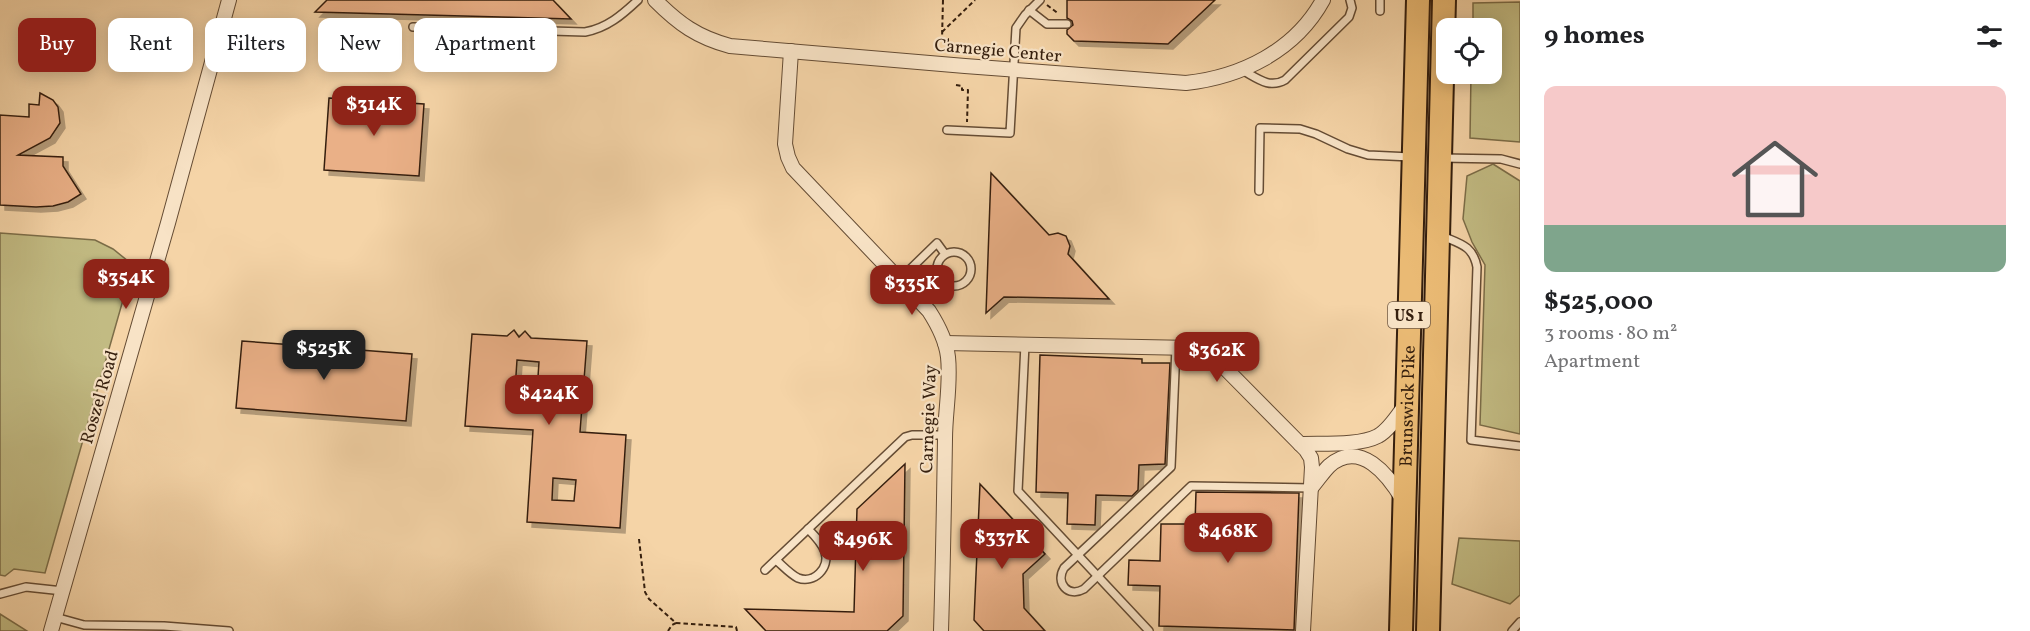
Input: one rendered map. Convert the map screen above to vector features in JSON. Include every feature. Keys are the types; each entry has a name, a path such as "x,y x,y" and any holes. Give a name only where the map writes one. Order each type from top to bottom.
{"highway":[{"name":"Brunswick Pike","path":"1401,631 1418,0"},
{"name":"Brunswick Pike","path":"1428,631 1444,0"}],"street":[{"name":"Roszel Road","path":"53,624 229,0"},
{"name":"Carnegie Center","path":"655,0 675,20 692,32 730,46 1171,82 1209,80 1242,70 1271,55 1290,41 1306,24 1323,0"},
{"name":"Carnegie Way","path":"791,51 785,144 788,157 799,175 929,311 945,342 948,376 942,631"},
{"path":"945,342 1191,348 1203,351 1218,362 1300,444 1311,458 1304,631"},
{"path":"1300,444 1361,442 1379,435 1407,403"},
{"path":"1311,488 1330,465 1344,458 1362,458 1378,466 1391,480 1405,504"}],"lane":[{"path":"412,27 585,32 596,30 610,23 638,0"},
{"path":"1242,70 1268,84 1274,85 1285,80 1349,17 1352,8 1350,0"},
{"path":"1380,0 1380,11"},
{"path":"947,130 1010,133 1016,28 1029,10 1044,2"},
{"path":"1029,10 1047,24 1067,20"},
{"path":"1259,191 1260,128 1300,129 1368,155 1413,157"},
{"path":"1439,158 1501,159 1520,164"},
{"path":"1437,234 1467,247 1475,255 1478,267 1471,440 1520,446"},
{"path":"899,280 937,243 945,254"},
{"path":"956,252 969,261 970,273 964,282 948,285 940,278 938,262 945,254 956,252"},
{"path":"1025,344 1018,491 1149,631"},
{"path":"1176,347 1171,467 1064,568 1060,574 1065,589 1079,592 1191,486 1311,488"},
{"path":"765,570 905,437 945,435"},
{"path":"776,560 799,578 808,580 819,575 825,565 826,555 822,544 808,529"},
{"path":"0,594 26,587 63,591"},
{"path":"1512,631 1520,622"},
{"path":"53,624 164,626 229,631"}],"path":[{"path":"943,0 942,39 948,39 948,45 957,46"},
{"path":"942,32 975,0"},
{"path":"1044,2 1067,20"},
{"path":"956,85 962,86 962,90 968,90 967,122"},
{"path":"639,539 645,592 649,599 676,623 736,627 737,631"},
{"path":"668,631 676,623"}],"shaded area":[{"path":"1520,2 1520,142 1470,138 1471,84 1502,84 1502,18 1473,18 1473,3"},
{"path":"1493,164 1520,181 1520,434 1480,425 1485,265 1472,242 1463,219 1467,176"},
{"path":"0,233 95,240 113,249 133,265 45,573 14,569 5,576 0,575"},
{"path":"1459,538 1520,541 1520,595 1510,604 1452,584"},
{"path":"0,614 27,631 0,631"}],"building":[{"path":"327,0 553,0 571,19 557,18 315,12"},
{"path":"1067,0 1215,0 1168,44 1074,41 1067,34 1067,30 1073,25 1072,21 1067,18"},
{"path":"40,93 53,100 58,107 60,123 50,138 18,155 63,157 63,166 81,194 68,202 53,206 0,205 0,115 29,117 29,104 39,105"},
{"path":"329,98 424,104 419,176 324,170"},
{"path":"991,173 1049,235 1058,233 1066,236 1070,246 1068,254 1109,299 1004,297 986,313"},
{"path":"514,330 519,337 525,331 531,338 587,341 580,432 626,435 620,528 527,522 533,430 465,426 472,334 507,336","holes":["517,360 539,362 536,406 514,405","553,478 576,480 574,501 552,500"]},
{"path":"242,341 412,354 406,421 236,408"},
{"path":"1040,355 1142,359 1142,363 1170,363 1165,464 1139,465 1138,490 1132,496 1096,495 1095,525 1067,524 1068,493 1036,492"},
{"path":"905,464 903,616 887,631 766,631 745,609 854,612 857,509"},
{"path":"980,484 1045,554 1023,574 1024,608 1045,631 984,631 974,620"},
{"path":"1196,492 1299,493 1294,630 1159,626 1160,586 1128,585 1129,560 1160,561 1161,524 1195,524"}]}
